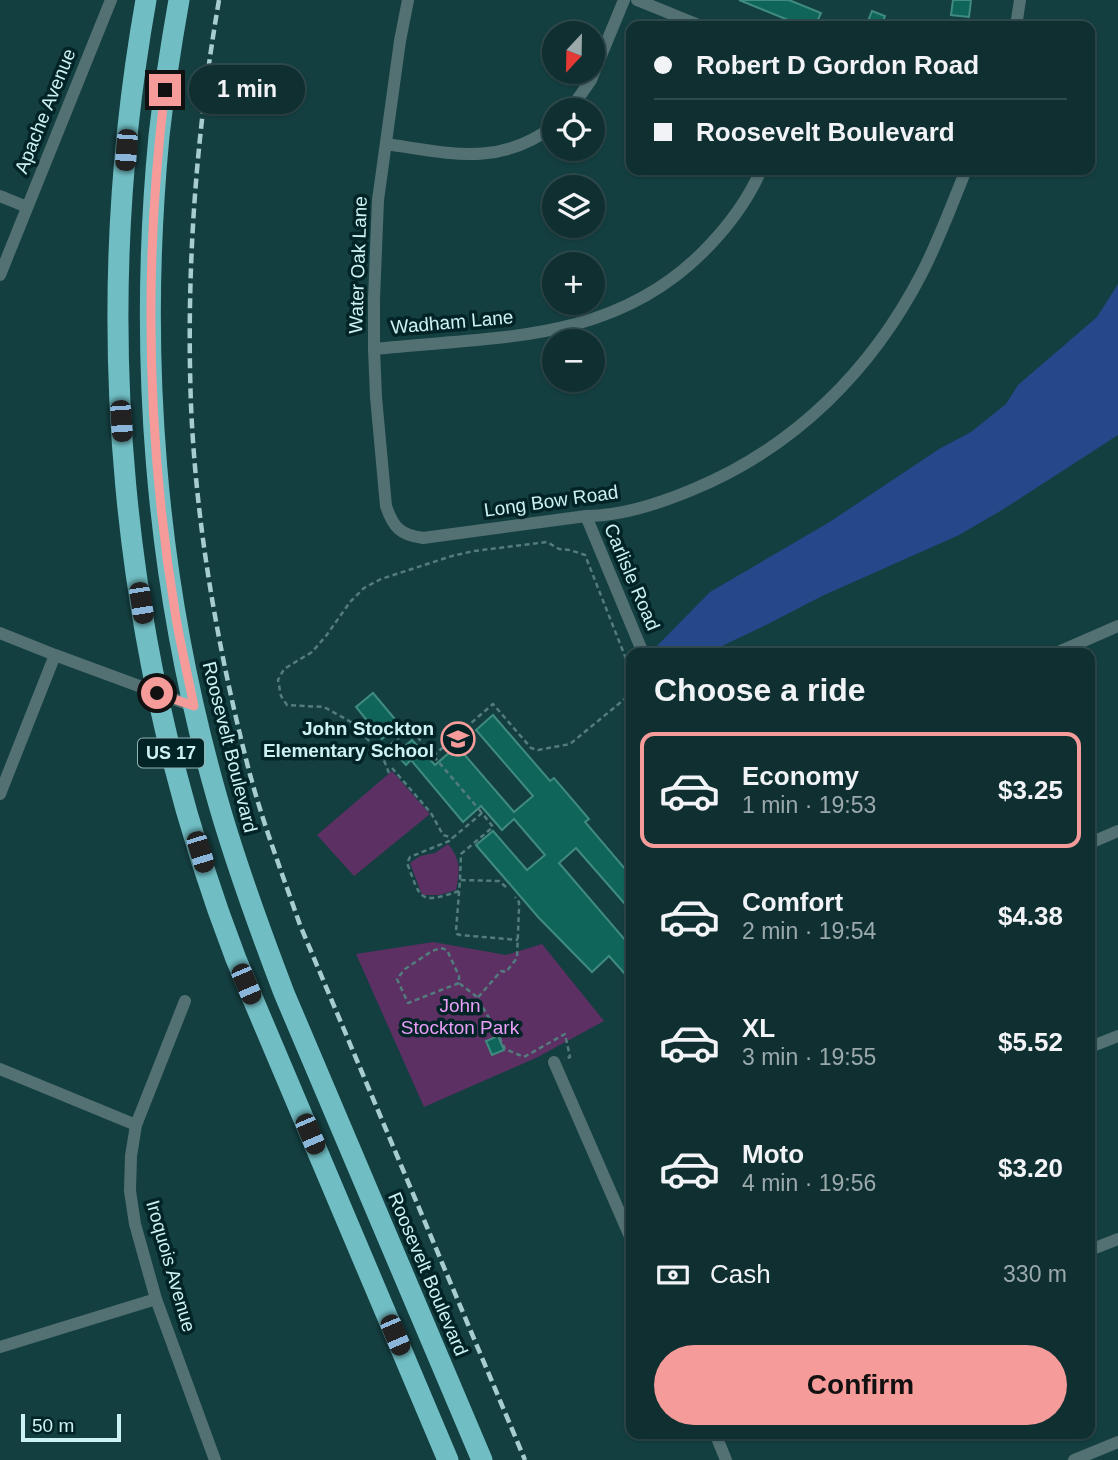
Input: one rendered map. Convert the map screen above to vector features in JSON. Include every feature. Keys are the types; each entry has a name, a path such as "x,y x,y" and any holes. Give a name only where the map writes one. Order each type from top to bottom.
{"highway":[{"name":"US 17","path":"146,0 132,94 121,204 118,365 124,474 145,630 157,693 193,831 224,928 448,1460"},
{"name":"Roosevelt Boulevard","path":"179,0 167,68 158,149 150,335 158,478 176,620 214,787 263,939 482,1460"}],"street":[{"name":"Apache Avenue","path":"0,275 111,0"},
{"name":"Water Oak Lane","path":"398,530 386,506 376,397 374,299 378,200 408,0"},
{"path":"579,98 592,80 624,0"},
{"path":"637,0 689,21"},
{"path":"1017,21 1020,0"},
{"path":"386,144 471,155 502,152 542,134"},
{"name":"Wadham Lane","path":"374,349 529,335 571,327 609,315 653,293 689,266 716,239 740,208 758,175"},
{"name":"Long Bow Road","path":"398,530 423,538 586,516 606,516 672,498 760,456 797,429 835,395 865,362 893,324 924,270 964,175"},
{"path":"0,196 27,207"},
{"name":"Carlisle Road","path":"586,516 641,648"},
{"path":"1067,648 1118,626"},
{"path":"0,633 194,706"},
{"path":"0,794 55,655"},
{"path":"1095,841 1118,831"},
{"name":"Iroquois Avenue","path":"185,1001 136,1125 131,1156 130,1191 135,1224 156,1299 215,1460"},
{"path":"1095,1046 1118,1036"},
{"path":"554,1062 626,1227"},
{"path":"0,1069 136,1125"},
{"path":"1095,1248 1118,1239"},
{"path":"0,1347 156,1299"},
{"path":"717,1439 726,1460"},
{"path":"1074,1460 1118,1441"}],"path":[{"path":"389,773 381,753 351,722 324,707 287,705 281,696 278,680 284,669 312,652 350,601 364,588 381,579 474,551 547,542 559,549 585,555 626,659"},
{"path":"433,756 493,704 531,748 538,750 570,744 626,697"},
{"path":"381,753 404,733 414,733 493,827 461,854 457,934 518,940"},
{"path":"393,768 431,813 443,835 453,838"},
{"path":"459,891 442,897 428,898 421,895 415,887 407,863 410,857 453,838 482,813"},
{"path":"460,880 499,881 506,887"},
{"path":"467,1010 501,971 506,972 517,958 520,909 515,897"},
{"path":"441,948 447,950 459,976 459,983 408,1003 397,979 404,969 441,948"},
{"path":"459,983 477,997 505,1049 524,1057 565,1034 570,1057 554,1062"}],"green space":[{"path":"392,771 430,814 354,876 317,835"},
{"path":"448,844 458,866 456,890 440,895 422,895 410,863 420,856 435,853"},
{"name":"John Stockton Park","path":"433,942 506,955 542,944 604,1021 538,1057 424,1107 356,954"}],"water":[{"path":"1118,284 1118,435 959,535 822,596 718,648 656,648 710,592 828,523 939,449 971,432 1006,404 1018,385 1097,317"}],"building":[{"path":"739,0 789,0 821,13 817,21 791,21"},
{"path":"953,0 971,0 969,17 951,15"},
{"path":"872,11 885,16 883,21 868,21"},
{"path":"373,693 399,724 382,739 356,707"},
{"path":"493,715 550,781 554,778 589,819 585,822 626,870 626,905 576,848 559,863 626,941 624,973 609,956 592,972 539,918 476,845 493,831 527,870 545,855 514,819 502,830 481,806 463,822 411,760 406,765 396,754 412,740 435,765 457,746 514,812 533,796 476,730"},
{"path":"498,1036 504,1050 492,1055 486,1041"}],"railway":[{"path":"219,0 204,101 194,202 190,354 194,450 203,539 226,672 258,801 300,925 525,1460"}],"place":[{"name":"John Stockton Elementary School","path":"458,739"}],"route":[{"path":"157,693 194,706 176,620 166,551 152,406 151,264 159,135 165,90"}]}
